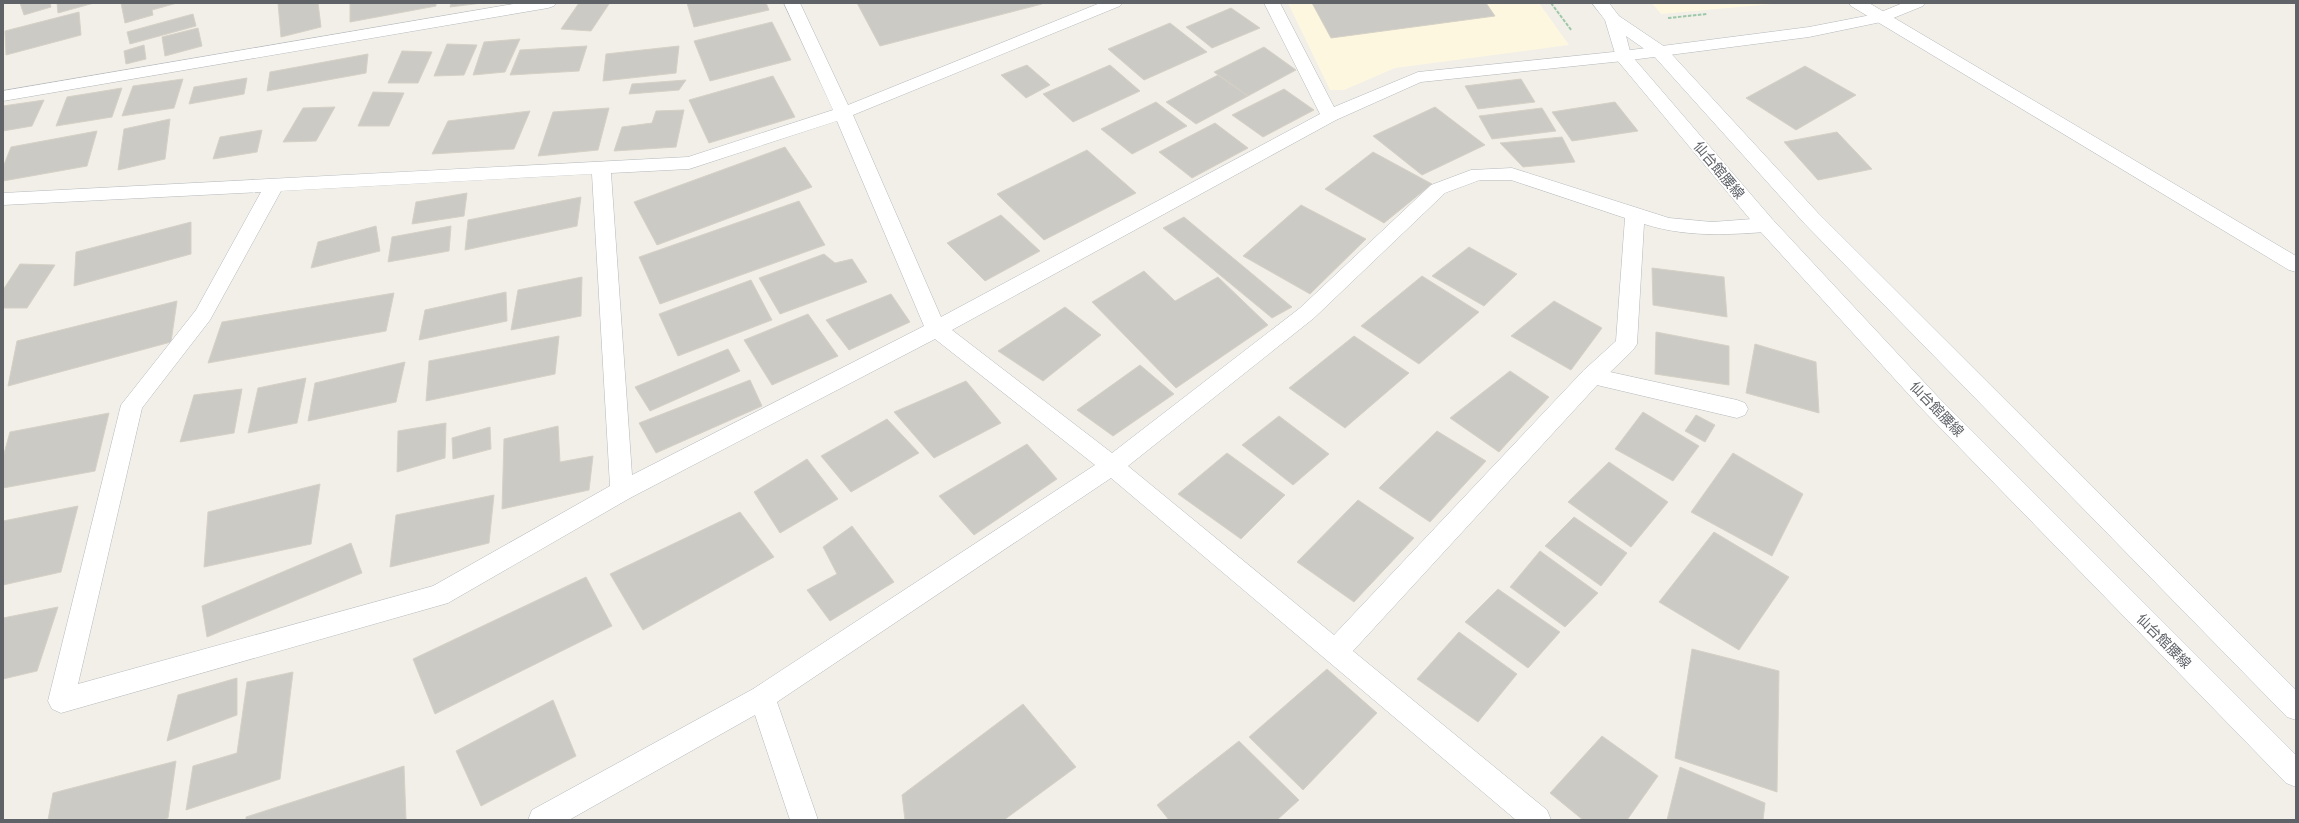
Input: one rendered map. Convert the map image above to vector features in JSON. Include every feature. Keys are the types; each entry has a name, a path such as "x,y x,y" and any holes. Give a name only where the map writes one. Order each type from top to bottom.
{"street":[{"path":"3,96 548,3"},
{"path":"792,3 843,113 936,329 1112,466 1536,820"},
{"path":"3,200 689,163 843,113 1075,10 1114,3"},
{"path":"1272,3 1330,116"},
{"name":"仙台館腰線","path":"1600,3 1613,19 1659,52 1811,218 2296,708"},
{"path":"1857,3 2296,265"},
{"path":"274,186 203,315 132,405 61,701 439,595 622,491 936,329 1330,116 1418,77 1659,52 1809,32 1880,18 1917,3"},
{"name":"仙台館腰線","path":"1613,19 1623,56 1766,225 1941,414 2168,646 2296,774"},
{"path":"601,167 622,491"},
{"path":"542,820 762,697 1112,466 1307,314 1438,189 1478,174 1512,174 1668,225 1712,229 1766,225"},
{"path":"1335,652 1592,376 1626,344 1635,215"},
{"path":"1592,376 1737,409"},
{"path":"762,697 804,820"}],"path":[{"path":"1551,3 1576,37"}],"shaded area":[{"path":"1288,3 1539,3 1569,45 1395,68 1344,90 1330,90"},
{"path":"1652,3 1783,3 1661,14"}],"building":[{"path":"20,3 50,3 51,7 24,15"},
{"path":"57,3 94,3 58,13"},
{"path":"121,3 177,3 152,10 153,15 125,23"},
{"path":"278,3 318,3 321,27 281,37"},
{"path":"350,3 436,3 436,6 350,22"},
{"path":"451,3 482,3 450,7"},
{"path":"579,3 609,4 591,31 561,29"},
{"path":"687,3 766,3 769,10 694,27"},
{"path":"857,3 1041,3 1042,4 880,46"},
{"path":"1312,3 1486,3 1495,16 1331,38"},
{"path":"1231,8 1260,28 1212,48 1186,27"},
{"path":"79,12 81,35 6,55 5,31"},
{"path":"193,14 196,26 130,44 127,32"},
{"path":"772,22 791,60 710,81 694,41"},
{"path":"1170,23 1207,52 1144,80 1108,49"},
{"path":"198,28 202,46 165,56 162,37"},
{"path":"520,39 505,72 473,75 484,42"},
{"path":"447,44 477,45 464,75 434,76"},
{"path":"144,45 146,59 126,64 124,51"},
{"path":"587,46 579,71 510,75 520,50"},
{"path":"679,46 676,73 603,81 606,54"},
{"path":"1264,47 1296,70 1248,96 1214,72"},
{"path":"402,51 432,52 418,83 388,83"},
{"path":"368,54 366,73 267,91 270,72"},
{"path":"1027,65 1050,85 1026,98 1001,75"},
{"path":"1110,65 1140,91 1073,122 1043,94"},
{"path":"1805,66 1856,95 1796,130 1746,98"},
{"path":"1218,75 1248,96 1196,124 1166,102"},
{"path":"773,76 795,117 709,143 689,100"},
{"path":"247,78 244,94 189,104 194,87"},
{"path":"183,79 174,108 122,116 133,86"},
{"path":"1521,79 1535,102 1478,109 1465,86"},
{"path":"686,80 679,90 629,94 632,84"},
{"path":"122,88 112,117 56,126 67,97"},
{"path":"1284,89 1314,110 1263,137 1232,115"},
{"path":"373,92 404,93 389,126 358,126"},
{"path":"44,100 32,126 3,131 3,106"},
{"path":"1156,102 1187,126 1132,154 1101,129"},
{"path":"1615,102 1638,131 1572,141 1552,112"},
{"path":"335,107 316,141 283,142 303,108"},
{"path":"1435,107 1485,145 1422,175 1373,136"},
{"path":"609,108 598,150 538,156 553,112"},
{"path":"1542,108 1556,131 1492,139 1479,116"},
{"path":"684,110 676,147 614,151 622,127 652,123 656,111"},
{"path":"530,111 514,149 432,154 448,121"},
{"path":"170,119 165,159 118,170 124,129"},
{"path":"1215,123 1248,148 1192,178 1159,152"},
{"path":"262,130 257,152 213,159 220,137"},
{"path":"97,131 87,166 3,181 3,167 11,147"},
{"path":"1837,132 1872,169 1818,180 1784,142"},
{"path":"1562,137 1575,162 1523,167 1500,143"},
{"path":"785,147 812,187 657,245 634,202"},
{"path":"1087,150 1136,193 1044,240 997,194"},
{"path":"1373,152 1432,184 1384,223 1325,189"},
{"path":"467,193 464,216 412,224 416,202"},
{"path":"581,197 577,226 465,250 468,220"},
{"path":"799,201 825,245 660,304 639,257"},
{"path":"1301,205 1366,239 1310,294 1243,256"},
{"path":"1001,215 1040,251 985,281 947,243"},
{"path":"1184,217 1292,307 1272,318 1163,228"},
{"path":"191,222 191,254 74,286 76,252"},
{"path":"376,226 380,251 311,268 318,242"},
{"path":"451,226 449,251 388,262 392,237"},
{"path":"1469,247 1517,274 1484,306 1432,276"},
{"path":"824,254 835,263 852,259 867,282 780,314 759,278"},
{"path":"20,264 55,265 27,308 3,308 3,290"},
{"path":"1652,268 1724,277 1727,317 1653,305"},
{"path":"1144,271 1175,301 1218,277 1268,325 1176,388 1092,302"},
{"path":"1422,276 1479,312 1419,364 1361,326"},
{"path":"582,277 581,316 511,330 518,290"},
{"path":"751,280 772,320 678,356 659,314"},
{"path":"506,292 507,321 419,340 425,310"},
{"path":"394,293 386,331 208,363 222,322"},
{"path":"891,294 910,322 849,350 826,320"},
{"path":"177,301 171,342 8,386 17,341"},
{"path":"1554,301 1602,328 1571,370 1511,336"},
{"path":"1065,307 1101,335 1043,381 998,351"},
{"path":"808,314 838,356 772,385 744,340"},
{"path":"1656,332 1729,346 1729,385 1655,374"},
{"path":"559,336 555,374 426,401 429,361"},
{"path":"1354,336 1409,373 1345,428 1289,388"},
{"path":"1755,344 1816,362 1819,413 1746,393"},
{"path":"728,349 740,371 650,411 635,387"},
{"path":"405,362 396,402 308,421 315,383"},
{"path":"1140,365 1174,394 1113,436 1077,410"},
{"path":"1510,371 1549,397 1499,452 1450,418"},
{"path":"306,378 297,423 248,433 258,388"},
{"path":"750,380 762,406 656,453 639,423"},
{"path":"966,381 1001,423 934,458 894,412"},
{"path":"242,389 234,433 180,442 194,395"},
{"path":"1643,412 1699,446 1673,481 1615,449"},
{"path":"109,413 95,471 3,488 3,457 10,432"},
{"path":"1696,415 1715,425 1705,442 1685,431"},
{"path":"1279,416 1329,454 1293,485 1242,445"},
{"path":"887,419 919,453 851,492 821,456"},
{"path":"446,423 445,458 397,472 398,431"},
{"path":"558,426 560,462 593,456 589,490 502,509 504,439"},
{"path":"490,427 491,449 453,459 452,438"},
{"path":"1437,431 1486,461 1430,522 1379,488"},
{"path":"1027,444 1057,479 974,535 939,496"},
{"path":"1227,453 1285,495 1241,539 1178,494"},
{"path":"1733,453 1803,494 1772,556 1691,512"},
{"path":"807,459 838,499 780,533 754,492"},
{"path":"1609,462 1668,502 1631,547 1568,502"},
{"path":"320,484 311,544 204,567 208,512"},
{"path":"494,495 489,543 390,567 396,515"},
{"path":"1358,500 1414,538 1354,602 1297,562"},
{"path":"78,506 61,572 3,585 3,521"},
{"path":"740,512 774,557 643,630 610,574"},
{"path":"1574,517 1627,553 1601,586 1545,546"},
{"path":"852,526 894,582 830,621 807,590 837,574 823,547"},
{"path":"1714,532 1789,577 1739,650 1659,602"},
{"path":"351,543 362,573 207,637 202,606"},
{"path":"1540,551 1598,593 1565,627 1510,587"},
{"path":"586,577 612,626 435,714 413,659"},
{"path":"1498,589 1560,632 1528,668 1465,622"},
{"path":"58,607 37,671 3,679 3,618"},
{"path":"1459,632 1517,674 1478,722 1417,679"},
{"path":"1692,649 1779,671 1777,792 1675,758"},
{"path":"1327,669 1377,713 1303,790 1249,737"},
{"path":"293,672 280,779 186,810 193,766 237,753 247,682"},
{"path":"237,678 237,715 167,741 178,695"},
{"path":"553,700 576,756 481,806 456,751"},
{"path":"1023,704 1076,767 1004,820 905,820 902,795"},
{"path":"1602,736 1658,776 1627,820 1583,820 1550,793"},
{"path":"1239,741 1299,800 1277,820 1169,820 1157,805"},
{"path":"176,761 168,818 161,820 48,820 53,793"},
{"path":"404,766 406,820 246,820 246,817"},
{"path":"1680,767 1765,803 1763,820 1667,820"}]}
